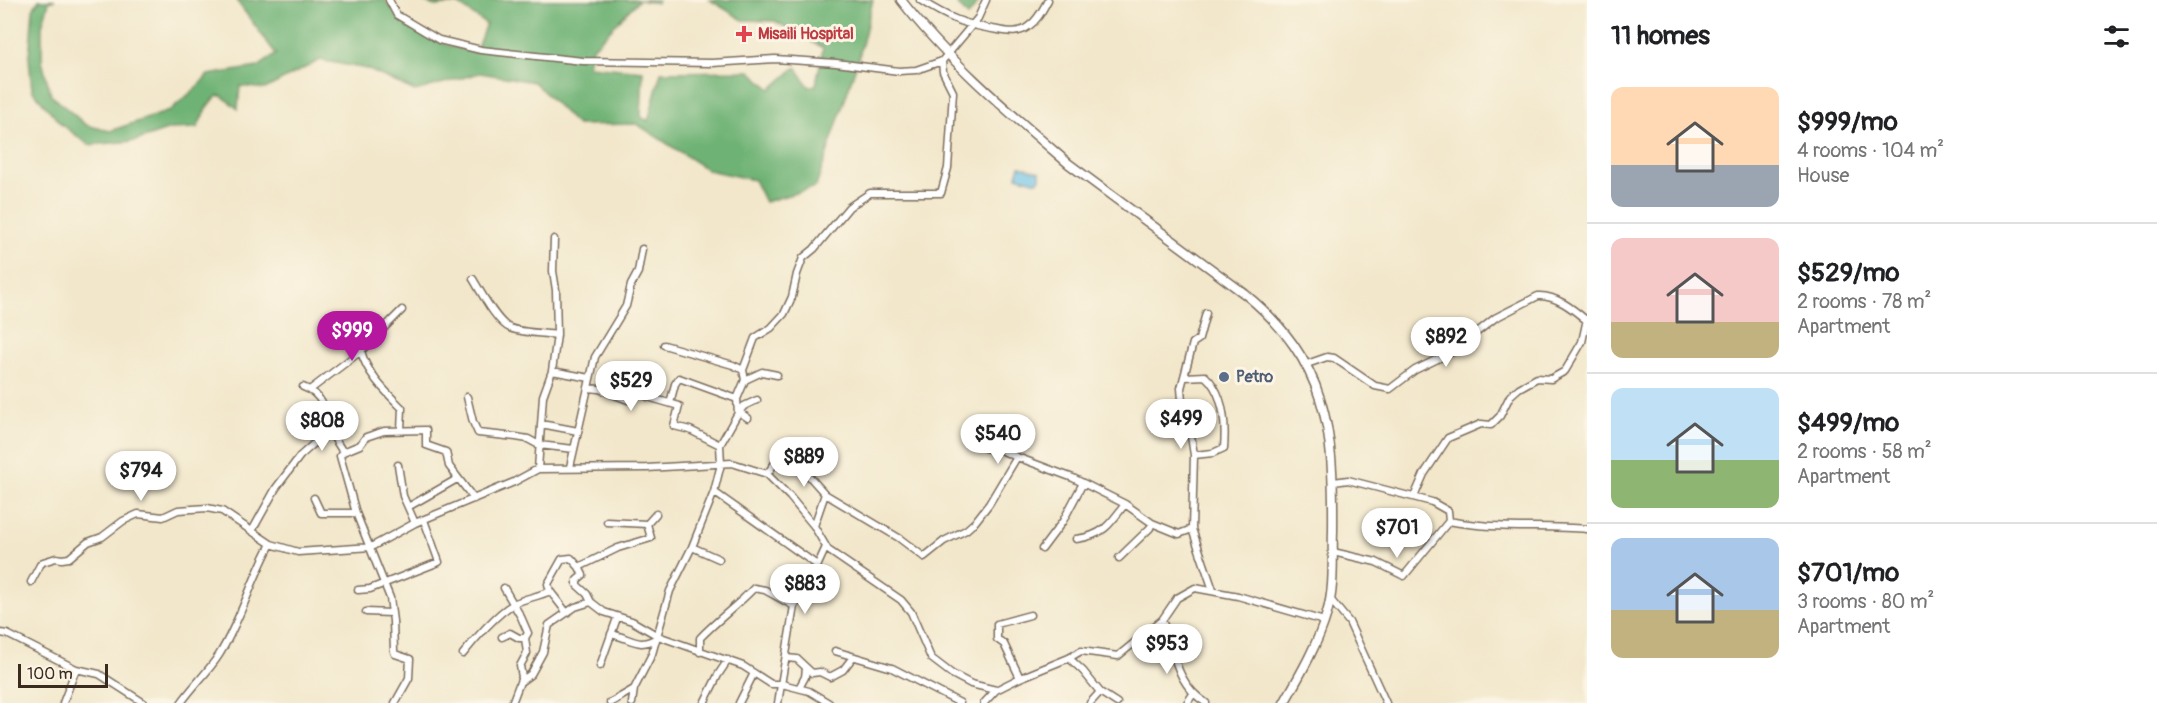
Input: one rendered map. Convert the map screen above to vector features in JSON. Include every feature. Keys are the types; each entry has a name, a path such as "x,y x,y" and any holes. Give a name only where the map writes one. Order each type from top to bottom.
{"main road":[{"path":"901,0 963,70 1069,164 1266,310 1283,329 1307,364 1326,414 1334,482 1333,552 1329,599 1324,621 1314,646 1284,703"}],"street":[{"path":"389,0 397,15 439,40 481,50 583,61 712,63 775,59 836,63 899,71 916,70 942,61 978,18 986,0"},
{"path":"920,0 945,15 971,26 1015,33 1029,27 1048,0"},
{"path":"746,380 743,370 755,338 771,328 783,314 792,297 803,258 814,249 849,207 870,193 941,193 948,168 953,92 943,72 942,61"},
{"path":"538,469 543,396 552,371 557,335 556,290 553,271 554,239"},
{"path":"570,468 595,357 628,300 631,285 638,272 642,249"},
{"path":"473,279 483,297 506,326 513,330 557,335"},
{"path":"1307,364 1327,357 1334,358 1375,386 1390,389 1415,370 1452,352 1495,318 1538,296 1546,296 1555,300 1573,309 1586,320 1582,342 1565,371 1551,379 1538,378 1519,388 1510,396 1500,416 1491,425 1481,424 1448,438 1424,474 1414,497"},
{"path":"311,389 361,351 402,310"},
{"path":"1206,313 1199,339 1193,343 1181,388 1194,455 1192,530 1213,590"},
{"path":"664,345 743,370"},
{"path":"361,351 364,362 384,390 402,408 400,430"},
{"path":"552,371 590,378"},
{"path":"738,413 737,399 746,380 762,372 777,375"},
{"path":"1185,376 1205,376 1213,383 1218,391 1226,427 1224,448 1213,453 1194,455"},
{"path":"670,403 679,378 737,399"},
{"path":"303,387 311,389 319,398 329,417 329,430 343,452"},
{"path":"588,388 599,389 628,400 633,390 679,406 674,426 690,430 720,445"},
{"path":"467,397 478,434 522,438 539,445 574,449"},
{"path":"632,703 634,689 652,654 670,591 692,547 714,492 721,464 720,445 738,413 744,406 756,400"},
{"path":"738,413 748,418"},
{"path":"541,424 578,431"},
{"path":"395,703 409,678 410,659 395,654 390,598 356,513 340,456 343,452 360,445 366,437 384,431 426,429 426,446 446,453 449,466 474,499"},
{"path":"252,531 276,488 300,456 329,430"},
{"path":"985,448 998,449 1083,483 1125,504 1152,523 1179,534 1192,530"},
{"path":"767,474 781,455 808,476 825,494 899,538 924,557 944,541 966,530 975,522 989,504 1017,457"},
{"path":"31,582 43,562 56,558 69,558 88,542 102,537 123,521 138,514 163,517 178,510 207,508 222,511 271,544 298,552 371,547 416,523 538,469 647,468 732,463 767,474 814,526 826,547 901,600 911,612 931,658 952,674 971,684 996,690"},
{"path":"398,465 400,486 416,523"},
{"path":"408,507 457,479"},
{"path":"1333,552 1377,562 1404,576 1449,521 1448,511 1432,502 1348,480 1334,482"},
{"path":"1042,549 1063,521 1083,483"},
{"path":"714,492 817,566"},
{"path":"814,526 825,494"},
{"path":"314,498 321,513 356,513"},
{"path":"1076,539 1092,537 1109,526 1125,504"},
{"path":"647,524 656,514"},
{"path":"358,590 384,584 439,562 424,520"},
{"path":"1449,521 1490,527 1554,526 1587,529"},
{"path":"607,522 647,524"},
{"path":"1119,558 1150,528 1152,523"},
{"path":"579,567 618,548 651,538 647,524"},
{"path":"181,703 218,656 243,610 261,562 271,544"},
{"path":"692,547 719,559"},
{"path":"778,703 794,606 809,584 826,547"},
{"path":"567,613 550,591 548,584 562,559 571,558 583,575 577,580 577,585 587,594 591,602 604,612 632,621 658,636 743,666 771,684 782,684 809,691 828,703"},
{"path":"504,588 528,633 525,638 527,653 520,666 522,677 512,703"},
{"path":"700,652 700,638 715,621 733,609 754,588 765,590 794,606"},
{"path":"984,703 996,690 1081,651 1118,656 1162,620 1177,598 1195,588 1213,590 1324,621"},
{"path":"463,654 475,638 514,603 539,597 550,591"},
{"path":"1329,599 1349,622 1386,703"},
{"path":"520,682 531,674 543,652 549,625 575,607 591,602"},
{"path":"366,612 392,613"},
{"path":"1020,678 1004,644 997,639 997,624 1030,615"},
{"path":"600,666 617,618"},
{"path":"1162,620 1179,675 1193,694 1206,703"},
{"path":"0,633 7,634 76,669 99,674 144,703"},
{"path":"502,637 510,633 519,638 525,638"},
{"path":"611,634 636,643 649,643 658,636"},
{"path":"835,651 892,668 960,703"},
{"path":"786,658 797,659 812,673 820,672 830,677 843,670 853,657"},
{"path":"1069,658 1100,692 1117,703"},
{"path":"705,703 728,660"},
{"path":"799,688 805,677 806,668"},
{"path":"63,703 76,669"},
{"path":"739,703 754,673"},
{"path":"610,703 634,689"},
{"path":"1090,703 1100,692"},
{"path":"1187,703 1193,694"}],"green space":[{"path":"39,0 55,0 49,2 42,26 42,61 51,95 86,125 110,131 169,111 208,75 258,67 276,54 236,0 385,0 400,20 408,26 426,36 475,53 486,24 458,4 435,6 419,0 639,0 591,50 588,66 643,71 641,117 648,121 661,72 750,71 771,89 796,67 809,87 816,85 823,48 775,21 743,20 710,0 873,0 859,57 816,187 765,202 754,180 708,170 637,124 577,125 534,82 480,73 415,91 367,69 320,60 265,89 240,86 238,109 222,96 217,96 207,107 197,128 170,129 135,141 89,145 61,124 32,90 29,58 33,9"},
{"path":"639,0 658,0 657,3"},
{"path":"954,0 980,0 968,16"}],"water":[{"path":"1020,166 1040,172 1040,179 1037,182 1017,176"}],"place":[{"name":"Misaili Hospital","path":"744,34"},
{"name":"Petro","path":"1224,377"}]}
